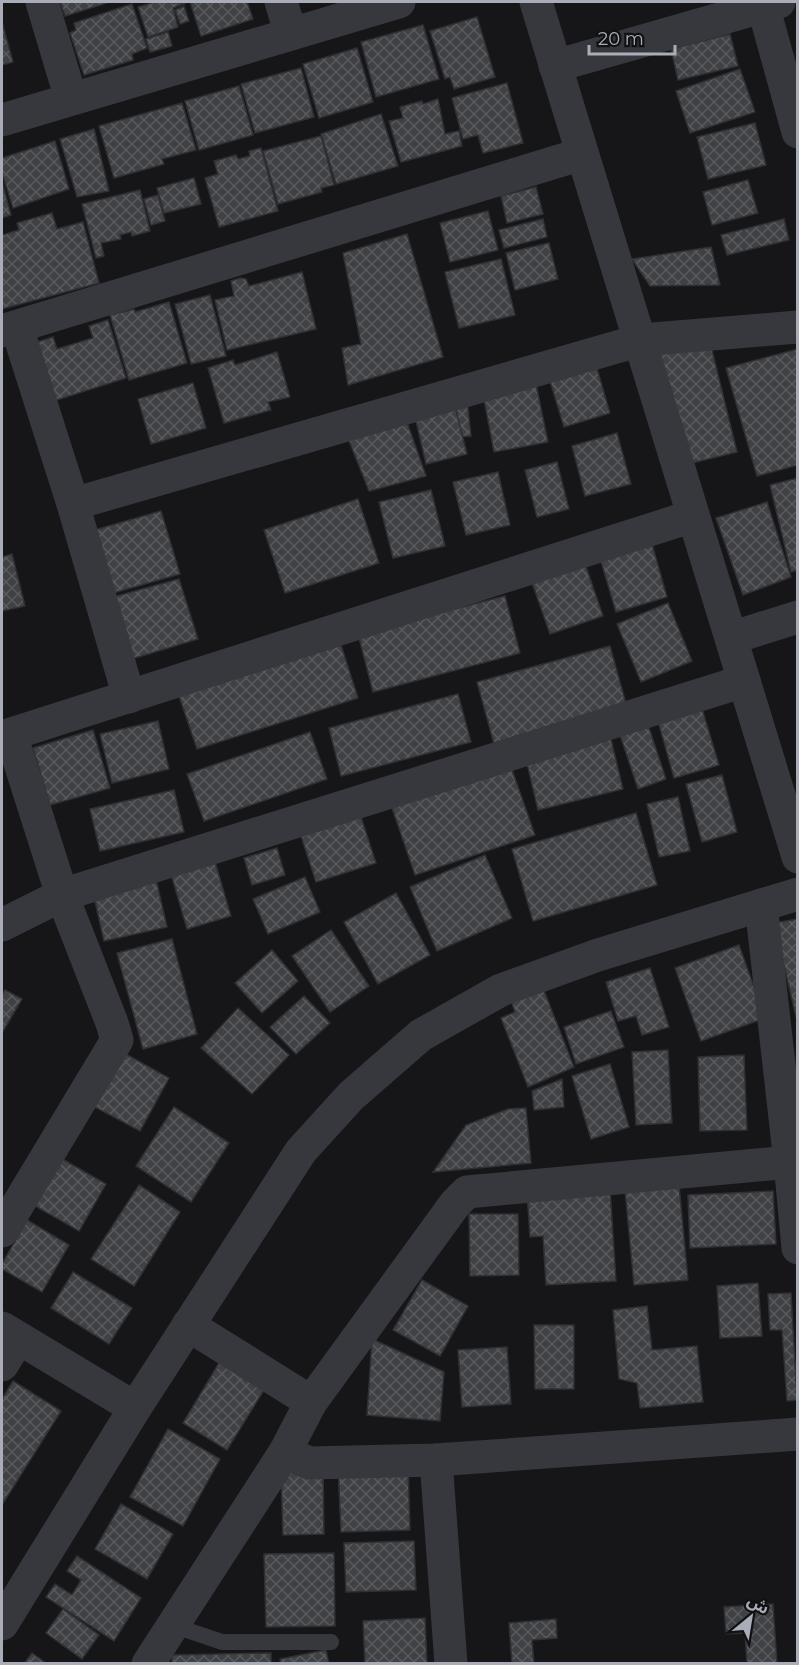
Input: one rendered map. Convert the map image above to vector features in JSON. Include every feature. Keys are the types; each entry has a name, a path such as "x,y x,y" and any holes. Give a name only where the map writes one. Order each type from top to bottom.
{"street":[{"path":"42,2 71,99"},
{"path":"282,2 291,34"},
{"path":"2,120 399,2"},
{"path":"536,2 798,857"},
{"path":"555,66 768,3 798,132"},
{"path":"129,697 73,504 9,330 582,154"},
{"path":"73,504 641,340 798,327"},
{"path":"2,1230 117,1040 62,895 6,736 693,516"},
{"path":"731,638 798,617"},
{"path":"2,925 62,895 744,681"},
{"path":"2,1624 135,1408 300,1152 351,1096 422,1035 501,990 598,955 798,894"},
{"path":"761,905 798,1248"},
{"path":"148,1664 285,1452 311,1402 455,1204 467,1192 790,1162"},
{"path":"188,1325 311,1402"},
{"path":"7,1344 135,1408"},
{"path":"285,1452 309,1463 436,1460 798,1434"},
{"path":"436,1460 451,1664"}],"lane":[{"path":"172,1625 222,1642 331,1642"}],"building":[{"path":"60,2 106,2 107,3 65,16"},
{"path":"155,2 186,3 173,8 178,27 148,37 138,7"},
{"path":"190,2 247,2 253,19 201,36"},
{"path":"132,4 147,48 132,54 133,60 84,75 70,33 76,30 74,23"},
{"path":"184,6 189,21 180,24 175,10"},
{"path":"477,17 495,77 454,89 450,77 445,79 430,31"},
{"path":"2,22 13,62 2,65"},
{"path":"423,25 439,79 376,97 361,42"},
{"path":"168,32 172,46 150,52 146,39"},
{"path":"730,34 738,66 678,80 671,49"},
{"path":"357,48 373,102 319,118 303,64"},
{"path":"301,68 314,117 255,133 241,84"},
{"path":"740,69 755,112 690,133 676,91"},
{"path":"507,83 523,143 483,153 478,135 463,139 452,98"},
{"path":"239,86 253,135 199,150 185,101"},
{"path":"438,99 445,134 459,131 462,146 401,162 389,121 403,118 400,107 422,101 423,104"},
{"path":"182,103 196,150 162,159 164,164 114,178 99,126"},
{"path":"381,114 398,166 336,184 321,134"},
{"path":"755,123 766,165 708,179 697,137"},
{"path":"94,129 109,191 77,197 60,139"},
{"path":"321,136 334,185 321,188 322,192 278,204 263,151"},
{"path":"55,141 69,189 13,208 2,173 2,158"},
{"path":"261,148 278,211 219,227 205,178 218,174 214,161 236,155 238,159 250,156 249,151"},
{"path":"194,178 201,204 164,213 157,188"},
{"path":"748,180 758,213 712,225 703,192"},
{"path":"2,181 11,215 2,218"},
{"path":"536,187 543,214 507,223 501,196"},
{"path":"140,190 150,231 132,236 131,232 120,235 121,239 101,243 104,256 96,258 82,204"},
{"path":"158,195 165,221 151,225 144,199"},
{"path":"488,211 498,250 450,262 440,223"},
{"path":"52,213 57,229 83,222 99,283 2,309 2,235 19,230 17,223"},
{"path":"543,219 547,237 504,248 499,230"},
{"path":"784,219 789,240 727,255 721,235"},
{"path":"407,234 443,357 348,385 342,348 361,344 343,253"},
{"path":"549,243 558,279 515,290 506,253"},
{"path":"711,247 720,285 650,286 632,259"},
{"path":"501,259 515,315 459,328 445,272"},
{"path":"302,272 316,329 227,350 215,300 234,296 231,281 246,279 249,286"},
{"path":"210,295 226,356 191,364 175,304"},
{"path":"169,302 187,363 129,380 110,315 134,309 135,312"},
{"path":"108,320 126,378 44,404 25,346 53,337 57,349 93,338 89,326"},
{"path":"711,346 737,452 688,464 651,351"},
{"path":"798,349 798,465 757,476 726,368"},
{"path":"277,352 290,397 268,402 271,410 224,423 208,368 233,360 235,365"},
{"path":"593,355 610,413 564,427 546,368"},
{"path":"535,379 548,442 494,452 482,389"},
{"path":"193,383 206,428 151,444 138,399"},
{"path":"466,390 471,436 459,437 454,391"},
{"path":"453,399 467,454 426,464 413,408"},
{"path":"403,411 426,476 369,491 344,428"},
{"path":"617,433 631,484 585,496 572,446"},
{"path":"557,462 569,509 537,517 525,470"},
{"path":"498,472 510,525 466,535 453,482"},
{"path":"798,478 798,570 791,572 770,485"},
{"path":"431,490 445,546 393,558 379,502"},
{"path":"358,499 379,563 285,593 264,530"},
{"path":"767,502 791,577 743,595 716,518"},
{"path":"161,511 180,574 106,595 91,531"},
{"path":"652,544 667,597 616,612 600,558"},
{"path":"12,554 25,606 2,611 2,557"},
{"path":"583,558 603,616 550,634 530,577"},
{"path":"179,579 198,639 125,661 106,599"},
{"path":"505,596 520,653 373,692 358,634"},
{"path":"668,603 692,661 641,682 617,624"},
{"path":"341,645 358,698 197,749 179,696"},
{"path":"610,646 627,707 494,744 477,682"},
{"path":"458,694 471,742 341,776 329,728"},
{"path":"700,702 719,765 674,778 656,714"},
{"path":"646,719 666,779 638,789 618,729"},
{"path":"158,721 169,769 112,783 100,734"},
{"path":"93,730 110,788 50,805 33,748"},
{"path":"310,732 327,779 204,821 187,774"},
{"path":"610,735 623,789 538,810 525,755"},
{"path":"510,764 535,835 415,875 391,805"},
{"path":"722,775 737,832 702,842 686,784"},
{"path":"174,790 184,832 100,851 90,809"},
{"path":"678,797 690,851 659,857 647,804"},
{"path":"636,813 657,885 533,921 512,849"},
{"path":"361,817 376,863 316,882 301,836"},
{"path":"277,848 285,875 252,885 244,858"},
{"path":"485,855 512,918 437,951 410,887"},
{"path":"215,862 231,916 187,929 171,874"},
{"path":"155,875 167,927 104,941 92,888"},
{"path":"305,877 320,912 268,934 253,899"},
{"path":"396,893 430,955 378,984 344,922"},
{"path":"798,919 798,1025 774,923"},
{"path":"331,930 369,986 330,1012 292,956"},
{"path":"172,939 197,1034 143,1049 117,953"},
{"path":"739,945 765,1018 701,1041 675,968"},
{"path":"272,950 298,981 262,1013 235,983"},
{"path":"650,968 669,1027 642,1035 636,1016 618,1021 606,982"},
{"path":"541,983 574,1067 528,1087 501,1018 515,1012 511,1000"},
{"path":"5,990 22,999 2,1033 2,995"},
{"path":"304,996 330,1023 296,1054 270,1027"},
{"path":"238,1008 289,1055 252,1094 201,1048"},
{"path":"611,1011 624,1047 576,1064 564,1027"},
{"path":"668,1050 672,1123 636,1125 632,1052"},
{"path":"122,1052 169,1078 140,1131 93,1106"},
{"path":"744,1055 747,1130 700,1131 698,1057"},
{"path":"610,1064 629,1127 591,1139 572,1076"},
{"path":"562,1079 564,1107 534,1110 532,1091"},
{"path":"174,1107 229,1143 191,1202 136,1166"},
{"path":"526,1108 531,1163 433,1172 466,1125 508,1109"},
{"path":"57,1156 106,1184 79,1231 30,1203"},
{"path":"139,1185 180,1212 134,1286 91,1259"},
{"path":"679,1185 688,1280 634,1285 625,1190"},
{"path":"610,1188 616,1281 546,1285 543,1236 530,1237 527,1192"},
{"path":"773,1191 776,1244 690,1248 688,1195"},
{"path":"469,1214 518,1214 519,1275 470,1276"},
{"path":"27,1220 69,1245 42,1292 2,1269 2,1264"},
{"path":"73,1272 132,1308 109,1344 51,1308"},
{"path":"422,1280 468,1306 440,1356 393,1330"},
{"path":"758,1283 762,1336 720,1338 717,1286"},
{"path":"791,1293 797,1400 787,1401 782,1330 770,1330 768,1294"},
{"path":"647,1306 652,1350 697,1346 703,1402 640,1408 637,1383 619,1379 613,1310"},
{"path":"534,1325 574,1325 574,1389 535,1389"},
{"path":"372,1339 444,1372 440,1421 367,1415"},
{"path":"507,1347 511,1404 462,1407 458,1350"},
{"path":"222,1358 267,1385 227,1450 183,1423"},
{"path":"13,1381 61,1411 2,1505 2,1399"},
{"path":"168,1429 220,1459 183,1526 130,1497"},
{"path":"408,1463 410,1530 341,1532 338,1465"},
{"path":"323,1471 324,1534 283,1535 281,1472"},
{"path":"121,1504 173,1534 147,1579 95,1549"},
{"path":"414,1541 416,1590 346,1592 344,1543"},
{"path":"334,1553 335,1626 266,1627 264,1554"},
{"path":"77,1556 141,1598 114,1641 46,1597 55,1584 72,1595 81,1580 67,1571"},
{"path":"773,1604 777,1664 747,1664 745,1633 726,1634 724,1607"},
{"path":"63,1609 99,1635 82,1659 46,1633"},
{"path":"425,1618 427,1664 365,1664 363,1621"},
{"path":"556,1619 557,1638 532,1640 534,1664 512,1664 509,1623"},
{"path":"326,1650 329,1664 281,1664 280,1659"},
{"path":"32,1653 47,1664 24,1664"},
{"path":"271,1653 271,1664 172,1664 172,1655"}]}
